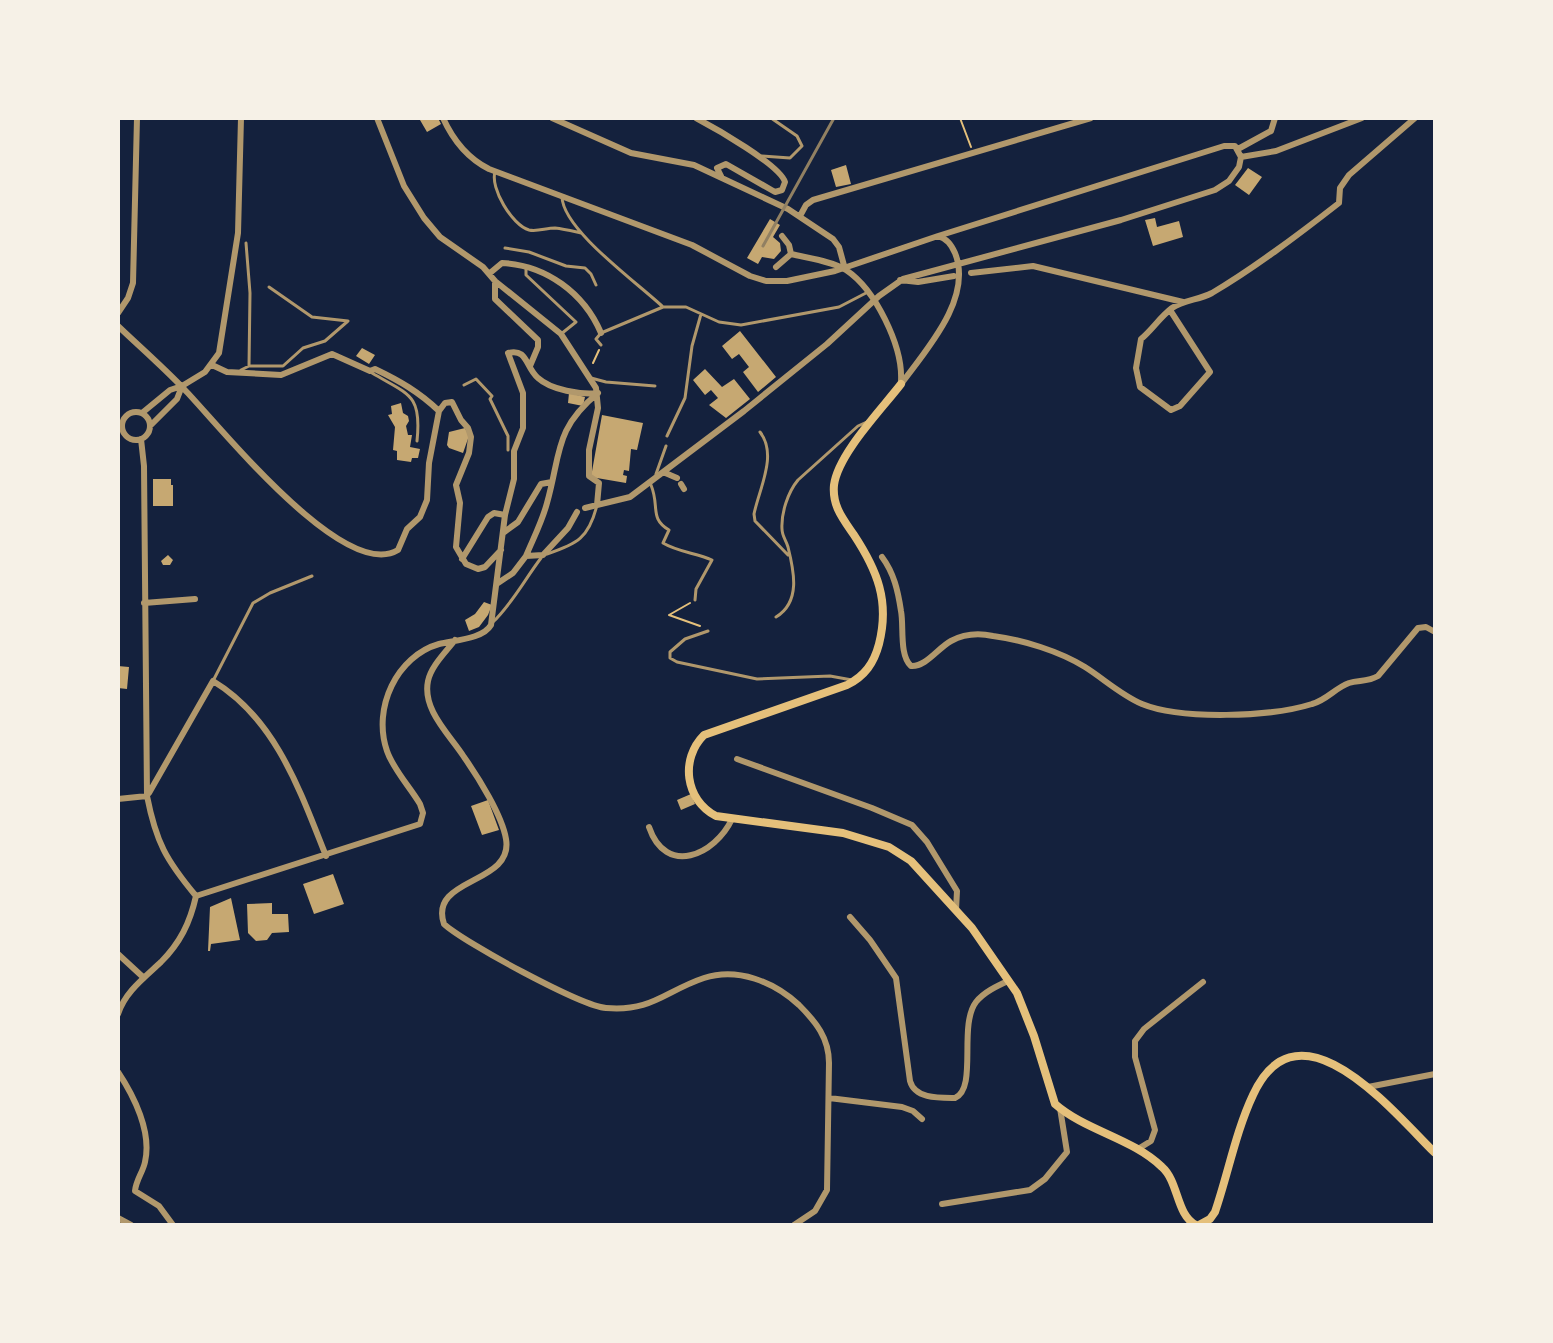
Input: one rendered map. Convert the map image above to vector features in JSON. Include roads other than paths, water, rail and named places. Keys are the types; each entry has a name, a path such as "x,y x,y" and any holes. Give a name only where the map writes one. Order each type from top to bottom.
{"main road":[{"path":"901,384 843,461 834,488 838,512 866,555 884,598 883,624 869,668 855,681 714,730 698,742 689,763 694,791 708,811 732,819 834,831 889,847 914,864 956,910 1017,993 1054,1102 1138,1149 1168,1173 1186,1217 1197,1225 1214,1214 1253,1095 1276,1064 1303,1056 1323,1058 1343,1067 1368,1087 1435,1153"}],"street":[{"path":"118,313 133,283 137,118"},
{"path":"182,386 177,399 150,426 147,434 133,440 126,436 120,419 128,414 142,413 170,390 182,386 212,365 220,350 238,233 241,118"},
{"path":"377,118 407,192 424,218 440,237 490,273 495,281 561,334 598,393 598,413 589,450 589,476 599,483 597,505"},
{"path":"443,118 453,138 468,154 495,172 692,245 756,279 787,281 845,269 938,236 1224,146 1232,145 1240,153 1276,151 1362,118"},
{"path":"552,118 626,151 684,162 721,176 800,216 833,239 839,247 845,269"},
{"path":"696,118 758,157 784,177 785,185 780,191 769,190 728,164 718,166 721,176"},
{"path":"800,216 813,200 1091,118"},
{"path":"1240,153 1270,133 1275,127 1275,118"},
{"path":"1170,310 1210,372 1180,406 1171,410 1140,387 1136,368 1139,345 1170,310 1216,290 1286,244 1339,203 1340,188 1349,175 1415,118"},
{"path":"526,556 543,555 581,510 630,497 821,349 900,280 1215,190 1229,181 1239,167 1240,153"},
{"path":"782,236 791,254"},
{"path":"901,384 957,296 959,264 952,246 938,236"},
{"path":"791,254 845,269 869,291 900,360 901,384"},
{"path":"776,267 791,254"},
{"path":"490,273 502,263 549,275 584,304 601,333"},
{"path":"971,273 1033,266 1184,302"},
{"path":"900,280 918,282 954,276"},
{"path":"495,281 495,299 538,340 530,366"},
{"path":"118,326 182,386 290,502 342,542 368,554 385,555 401,547 407,529 426,506 429,463 440,409 445,403 452,402 469,430 469,453 456,485 460,503 456,547 462,559 472,568 481,568 501,550"},
{"path":"196,896 414,828 421,822 423,813 420,804 386,748 386,707 395,677 423,650 482,633 491,625 505,515 514,479 511,450 523,428 523,399 508,353 520,352 536,376 544,382 580,394 598,393"},
{"path":"212,365 224,372 286,374 330,354 370,371 375,369 410,387 440,409"},
{"path":"498,583 513,573 526,556 542,518 566,427 598,393"},
{"path":"142,413 148,418 150,426"},
{"path":"141,439 144,466 147,796 158,840 167,859 196,896"},
{"path":"663,472 681,484"},
{"path":"503,533 517,524 541,484 552,482"},
{"path":"462,559 490,515 505,515"},
{"path":"882,557 895,582 903,622 904,656 911,666 920,665 940,648 960,637 976,634 994,636 1069,659 1136,701 1160,709 1248,715 1308,706 1329,697 1344,685 1378,676 1418,628 1426,627 1435,632"},
{"path":"144,603 195,599"},
{"path":"455,640 428,677 429,702 485,792 502,827 507,848 493,869 447,897 442,911 444,924 566,995 598,1007 642,1007 713,976 745,976 767,982 791,998 822,1031 829,1052 827,1190 815,1211 794,1225"},
{"path":"147,796 213,681 236,697 275,742 294,777 326,856"},
{"path":"737,759 912,825 927,842 957,891 956,910"},
{"path":"118,799 147,796"},
{"path":"649,827 656,841 664,848 690,856 712,847 732,819"},
{"path":"118,1014 120,1002 182,936 196,896"},
{"path":"850,917 896,978 910,1081 912,1089 919,1094 951,1098 961,1095 966,1086 966,1036 973,1007 984,994 1008,981"},
{"path":"118,954 144,978"},
{"path":"1138,1149 1151,1141 1155,1130 1135,1057 1135,1041 1144,1029 1203,982"},
{"path":"118,1072 137,1107 144,1132 146,1160 135,1191 159,1206 173,1225"},
{"path":"1368,1087 1435,1074"},
{"path":"829,1098 902,1107 922,1119"},
{"path":"942,1204 1023,1192 1040,1184 1067,1152 1060,1108"},
{"path":"118,1218 131,1225"}],"lane":[{"path":"758,157 769,155 784,159 796,155 802,146 797,136 771,118"},
{"path":"495,172 492,179 495,191 523,227 533,230 558,228 583,233"},
{"path":"562,197 568,217 612,265 663,307"},
{"path":"246,243 250,293 249,366"},
{"path":"505,248 529,252 566,266 585,268 596,285"},
{"path":"526,267 526,275 576,322 561,334"},
{"path":"238,372 249,366 283,366 303,348 321,343 348,321 312,317 269,287"},
{"path":"601,345 596,339 601,333 663,307 686,307 724,323 746,324 844,306 869,291"},
{"path":"667,436 685,398 692,346 701,314"},
{"path":"370,371 405,392 414,402 419,416 417,441"},
{"path":"587,377 606,382 655,386"},
{"path":"464,385 476,379 492,396 490,399 508,436 511,450"},
{"path":"776,617 789,605 794,593 782,520 792,487 858,426 873,421"},
{"path":"760,432 766,439 768,452 755,521 788,555"},
{"path":"666,446 652,480 657,500 655,518 658,524 669,530 663,543 712,560 696,589 695,600"},
{"path":"491,625 507,608 543,555 579,541 592,523 597,505"},
{"path":"213,681 253,603 312,576"},
{"path":"708,631 679,642 670,652 670,658 757,679 830,676 855,681"}],"railway":[{"path":"763,246 834,118"}]}
